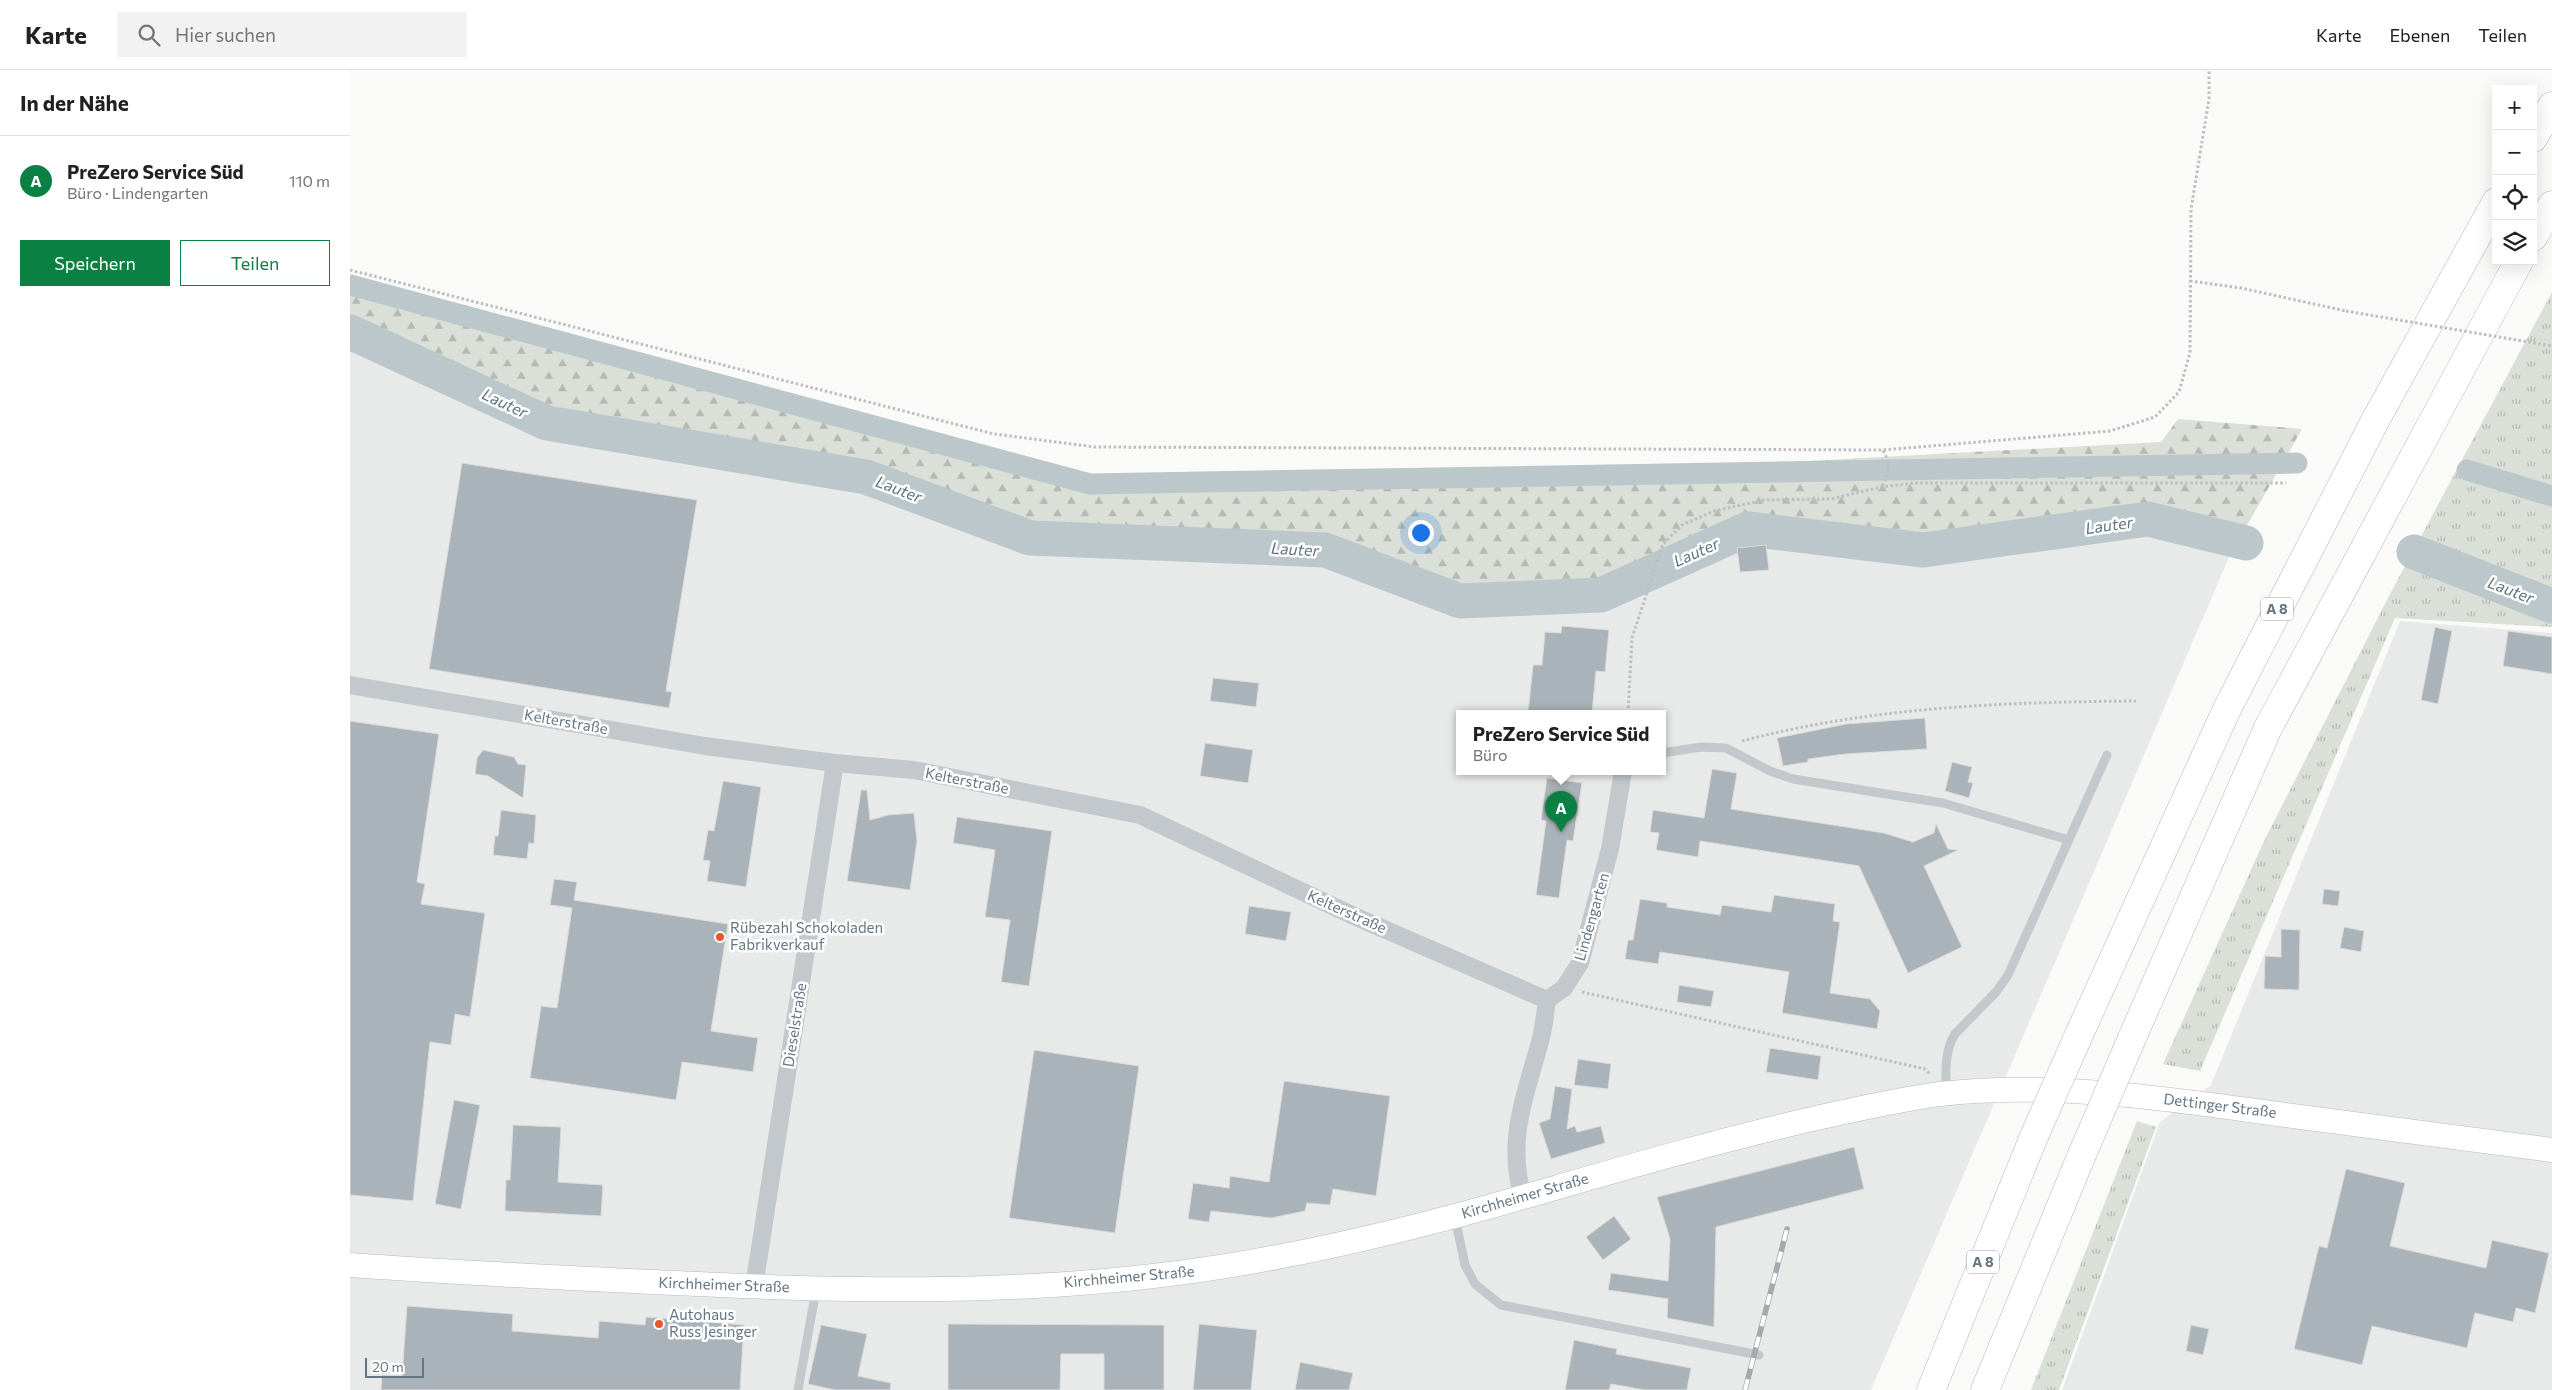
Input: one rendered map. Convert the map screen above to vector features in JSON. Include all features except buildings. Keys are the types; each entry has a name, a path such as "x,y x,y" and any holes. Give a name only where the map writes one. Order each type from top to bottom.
{"highway":[{"path":"2537,131 2552,106"},
{"path":"2537,230 2552,205"},
{"name":"A 8","path":"1931,1390 2036,1134 2082,1028 2234,694 2371,427 2492,209"},
{"path":"1985,1390 2081,1157 2268,728 2517,265"}],"street":[{"name":"Kelterstraße","path":"350,685 705,746 835,763 914,770 1140,815 1354,916 1548,1000"},
{"name":"Dieselstraße","path":"754,1287 835,763"},
{"name":"Lindengarten","path":"1548,1000 1564,988 1580,963 1583,954 1610,849 1622,775"},
{"path":"1523,1197 1516,1174 1517,1128 1528,1080 1541,1040 1548,1000"},
{"name":"Dettinger Straße","path":"1887,1102 1946,1094 2016,1090 2078,1092 2173,1100 2552,1150"},
{"name":"Kirchheimer Straße","path":"350,1265 754,1287 924,1290 1021,1286 1174,1274 1254,1262 1455,1215 1651,1159 1887,1102"}],"lane":[{"path":"1666,752 1701,747 1726,748 1770,771 1794,779 1943,802 2069,840"},
{"path":"1946,1094 1947,1053 1950,1042 1955,1034 1996,992 2008,975 2107,755"},
{"path":"1455,1215 1465,1265 1476,1284 1501,1305 1759,1355"},
{"path":"798,1390 816,1288"}],"path":[{"path":"350,270 994,434 1095,447 1882,450 2110,432 2155,417 2179,392 2188,361 2191,209 2209,100 2209,70"},
{"path":"2190,281 2241,288 2346,311 2552,346"},
{"path":"1881,487 1888,476 1890,463 1882,450"},
{"path":"1628,710 1632,638 1663,544 1682,525 1714,511 1764,500 1831,499 1881,487 1915,482 2286,483"},
{"path":"1717,748 1855,717 2000,705 2136,701"},
{"path":"1564,988 1925,1068 1946,1094"}],"shaded area":[{"path":"350,339 538,425 865,482 1030,547 1321,558 1460,612 1604,604 1749,538 1931,561 2142,530 2230,555 1871,1390 350,1390"},
{"path":"2400,621 2552,633 2552,1390 2062,1390 2160,1122 2211,1085"}],"green space":[{"path":"350,279 1091,475 1789,462 2161,442 2178,419 2302,429 2230,555 2142,530 1931,561 1749,538 1604,604 1460,612 1321,558 1030,547 865,482 537,425 350,339"},
{"path":"2552,292 2552,627 2395,618 2200,1071 2163,1064 2265,839 2389,596"},
{"path":"2137,1121 2156,1127 2059,1390 2031,1390"}],"waterway":[{"path":"350,285 1090,484 2297,463"},
{"name":"Lauter","path":"350,332 547,423 866,477 1030,538 1325,550 1460,601 1601,595 1748,529 1923,550 2148,519 2246,543"},
{"path":"2467,470 2552,496"},
{"name":"Lauter","path":"2414,552 2552,606"}],"railway":[{"path":"1745,1390 1787,1229"}],"place":[{"name":"PreZero Service Süd","path":"1561,832"},
{"name":"Rübezahl Schokoladen Fabrikverkauf","path":"720,937"},
{"name":"Autohaus Russ Jesinger","path":"659,1324"}]}
